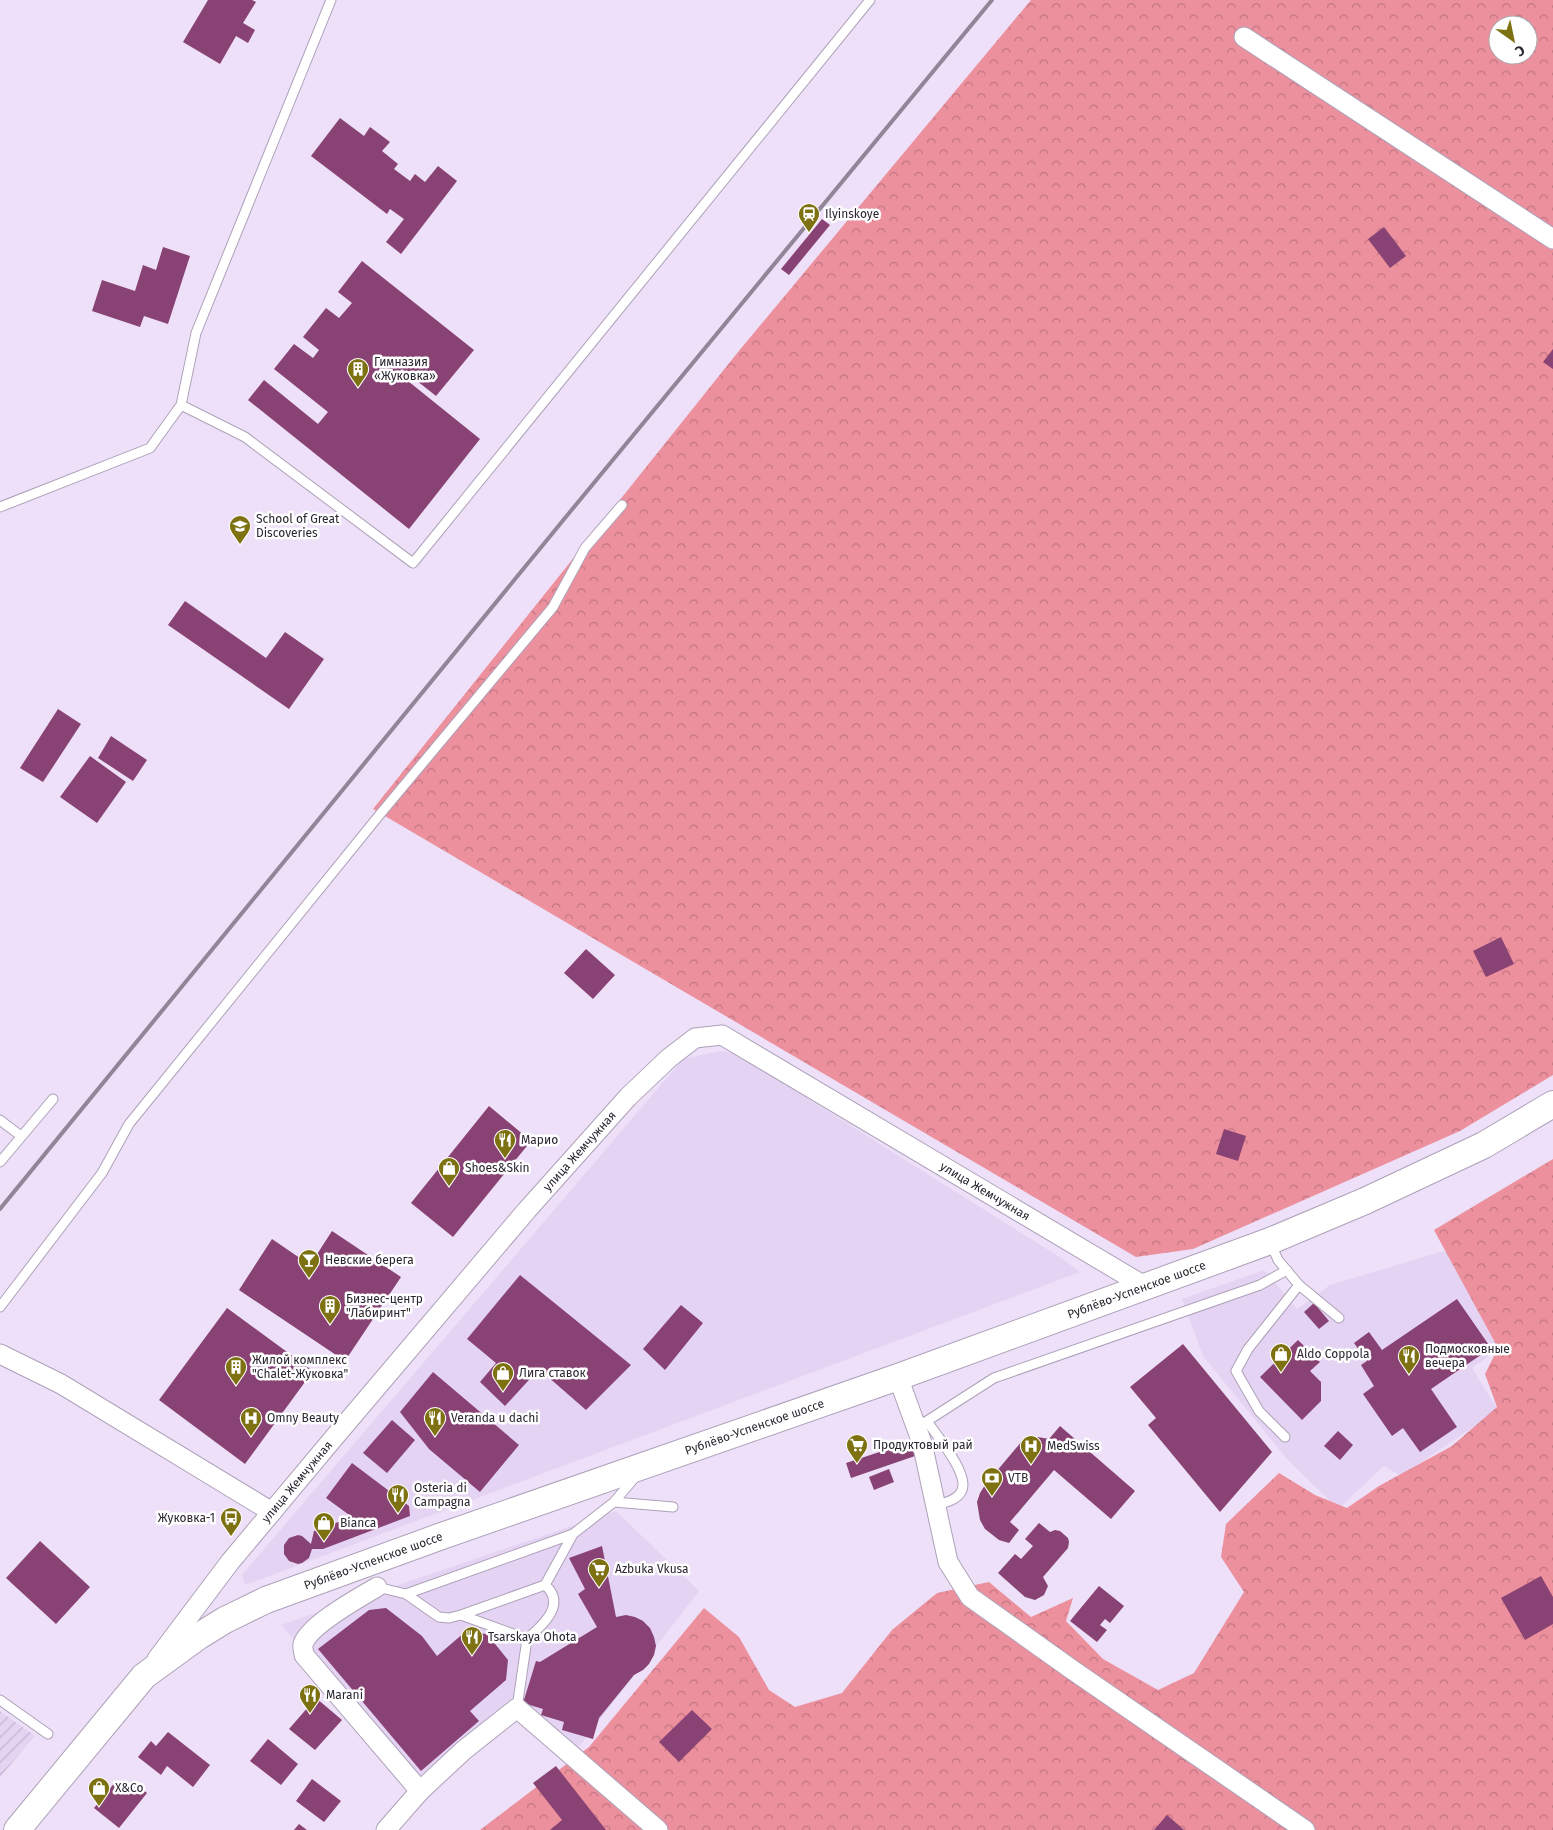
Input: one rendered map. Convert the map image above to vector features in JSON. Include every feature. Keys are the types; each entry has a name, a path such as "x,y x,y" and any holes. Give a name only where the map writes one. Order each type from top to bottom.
{"main road":[{"name":"Рублёво-Успенское шоссе","path":"17,1830 144,1676 199,1636 225,1620 266,1600 898,1377 1270,1241 1365,1201 1484,1145 1553,1104"}],"street":[{"path":"1244,37 1553,239"},
{"name":"улица Жемчужная","path":"144,1676 230,1562 533,1203 628,1097 669,1058 696,1038 722,1034 1146,1287"},
{"path":"0,1354 61,1384 272,1512"},
{"path":"898,1377 922,1424 922,1444 948,1562 970,1597 1305,1830"},
{"path":"341,1572 377,1587"},
{"path":"377,1587 337,1610 309,1635 303,1645 304,1655 420,1791"},
{"path":"386,1830 420,1791 464,1750 517,1708 658,1830"}],"lane":[{"path":"0,507 150,448 181,405 196,333 331,0"},
{"path":"181,405 245,437 412,563 870,0"},
{"path":"0,1307 102,1173 129,1124 381,813 553,607 585,548 622,504"},
{"path":"0,1162 53,1099"},
{"path":"0,1120 22,1136"},
{"path":"1270,1241 1278,1260 1299,1284 1339,1318"},
{"path":"935,1505 952,1500 958,1496 964,1483 957,1465 922,1424 994,1378 1260,1285 1287,1270"},
{"path":"1284,1437 1259,1411 1236,1371 1248,1349 1299,1284"},
{"path":"406,1594 573,1534 614,1502 646,1466"},
{"path":"614,1502 673,1507"},
{"path":"377,1587 406,1594 439,1617 461,1616 545,1585 573,1534"},
{"path":"517,1708 527,1639 545,1624 552,1609 554,1597 545,1585"},
{"path":"461,1616 527,1639"},
{"path":"0,1700 48,1734"}],"shaded area":[{"path":"720,1051 735,1053 1064,1260 1080,1272 245,1585 242,1575 683,1059"},
{"path":"1454,1248 1507,1343 1472,1368 1498,1410 1401,1476 1384,1466 1338,1509 1287,1459 1203,1356 1182,1299 1264,1270 1297,1309 1330,1285"},
{"path":"616,1511 699,1591 574,1753 515,1695 416,1779 281,1625"},
{"path":"0,1711 35,1736 0,1777"}],"green space":[{"path":"1031,0 1553,0 1553,1075 1460,1131 1193,1249 1136,1257 373,809 738,352"},
{"path":"1553,1159 1553,1830 480,1830 589,1747 704,1608 739,1637 769,1690 795,1707 842,1693 892,1630 937,1593 989,1582 1031,1617 1073,1598 1066,1621 1103,1659 1158,1690 1194,1673 1244,1592 1221,1557 1226,1524 1279,1473 1315,1495 1347,1508 1379,1486 1452,1446 1497,1407 1485,1374 1498,1348 1434,1230"}],"building":[{"path":"208,0 252,0 256,2 243,23 255,30 248,43 236,36 220,64 183,42"},
{"path":"340,118 364,136 370,127 390,142 382,151 398,164 394,169 410,181 415,174 425,182 438,166 457,181 401,254 386,242 404,219 390,209 387,214 311,156"},
{"path":"822,219 830,225 789,275 781,269"},
{"path":"1384,227 1406,256 1390,268 1368,239"},
{"path":"163,247 190,256 168,324 144,316 140,327 92,311 102,280 135,291 143,265 156,270"},
{"name":"Гимназия «Жуковка»","path":"362,261 474,350 436,396 402,369 398,373 480,439 409,529 248,400 264,380 318,424 328,412 274,369 294,344 313,358 319,350 303,337 326,308 339,318 352,303 338,292"},
{"path":"1553,349 1553,369 1543,362"},
{"path":"185,601 266,658 285,632 324,659 289,709 168,625"},
{"path":"58,709 81,724 43,782 20,768"},
{"path":"111,736 147,760 133,781 98,758"},
{"path":"90,756 126,782 97,823 60,797"},
{"path":"1501,937 1514,964 1486,977 1473,951"},
{"path":"586,949 615,975 593,999 564,973"},
{"path":"489,1106 531,1141 453,1237 411,1203"},
{"path":"1224,1129 1246,1136 1238,1161 1216,1154"},
{"name":"Бизнес-центр \"Лабиринт\"","path":"332,1231 401,1277 345,1361 239,1290 272,1239 310,1265"},
{"path":"520,1275 631,1365 586,1410 539,1369 505,1406 480,1382 496,1363 467,1339"},
{"name":"Подмосковные вечера","path":"1457,1299 1491,1348 1431,1389 1457,1427 1420,1452 1403,1428 1392,1436 1363,1394 1374,1386 1361,1365 1367,1361 1354,1343 1369,1332 1382,1350"},
{"path":"1314,1303 1329,1321 1319,1329 1304,1312"},
{"path":"681,1305 703,1323 665,1370 643,1349"},
{"name":"Жилой комплекс \"Chalet-Жуковка\"","path":"227,1308 313,1371 245,1464 159,1400"},
{"path":"1298,1340 1320,1362 1310,1371 1321,1382 1321,1401 1302,1420 1260,1377"},
{"path":"1183,1344 1272,1452 1220,1512 1148,1425 1156,1418 1130,1387"},
{"path":"433,1372 519,1445 480,1492 429,1449 400,1412"},
{"path":"392,1420 415,1440 387,1473 363,1453"},
{"path":"1060,1426 1135,1491 1111,1519 1054,1470 1010,1522 1019,1530 1009,1543 999,1540 985,1529 980,1520 977,1502 980,1493 1022,1441 1027,1446 1033,1439 1038,1437 1049,1439"},
{"path":"1338,1431 1353,1445 1340,1460 1324,1446"},
{"path":"910,1442 915,1456 851,1478 846,1463"},
{"path":"352,1463 409,1506 410,1516 323,1549 312,1549 309,1558 302,1563 298,1564 289,1561 284,1554 284,1545 289,1538 298,1535 302,1536 311,1544 314,1531 352,1517 326,1498"},
{"path":"889,1469 894,1482 874,1490 869,1477"},
{"path":"1039,1523 1050,1532 1060,1531 1068,1538 1069,1542 1068,1548 1043,1577 1048,1586 1044,1595 1035,1600 1025,1597 998,1573 1015,1554 1021,1559 1033,1546 1025,1539"},
{"path":"40,1541 90,1587 56,1624 6,1578"},
{"path":"602,1546 616,1617 626,1615 643,1621 650,1628 656,1646 649,1664 634,1675 599,1718 593,1739 562,1730 564,1722 541,1715 543,1709 523,1703 536,1661 540,1662 597,1627 578,1594 585,1589 569,1558"},
{"path":"1541,1576 1553,1597 1553,1624 1525,1640 1501,1598"},
{"path":"1099,1586 1124,1606 1110,1623 1105,1619 1100,1625 1107,1630 1097,1642 1070,1621"},
{"path":"386,1608 422,1636 437,1656 465,1632 487,1634 508,1660 506,1680 470,1711 479,1721 421,1771 318,1649 369,1610"},
{"path":"316,1698 342,1720 315,1750 289,1729"},
{"path":"692,1710 712,1729 679,1762 659,1742"},
{"path":"168,1732 210,1765 193,1787 167,1766 161,1775 138,1757 151,1741 156,1746"},
{"path":"268,1739 298,1764 281,1785 250,1761"},
{"path":"556,1766 606,1830 550,1830 562,1820 533,1783"},
{"path":"312,1779 341,1801 324,1822 296,1801"},
{"path":"116,1781 126,1789 132,1781 147,1793 119,1828 94,1808"},
{"path":"1167,1815 1184,1830 1154,1830"},
{"path":"299,1824 307,1830 294,1830"}],"railway":[{"path":"0,1209 565,518 992,0"}],"place":[{"name":"Ilyinskoye","path":"809,233"},
{"name":"Гимназия «Жуковка»","path":"358,388"},
{"name":"School of Great Discoveries","path":"240,545"},
{"name":"Марио","path":"505,1159"},
{"name":"Shoes&Skin","path":"449,1187"},
{"name":"Невские берега","path":"309,1279"},
{"name":"Бизнес-центр \"Лабиринт\"","path":"330,1325"},
{"name":"Aldo Coppola","path":"1281,1373"},
{"name":"Подмосковные вечера","path":"1409,1375"},
{"name":"Жилой комплекс \"Chalet-Жуковка\"","path":"236,1386"},
{"name":"Лига ставок","path":"503,1392"},
{"name":"Omny Beauty","path":"251,1437"},
{"name":"Veranda u dachi","path":"435,1437"},
{"name":"Продуктовый рай","path":"857,1464"},
{"name":"MedSwiss","path":"1031,1465"},
{"name":"VTB","path":"992,1497"},
{"name":"Osteria di Campagna","path":"398,1514"},
{"name":"Жуковка-1","path":"231,1537"},
{"name":"Bianca","path":"324,1542"},
{"name":"Azbuka Vkusa","path":"599,1588"},
{"name":"Tsarskaya Ohota","path":"472,1656"},
{"name":"Marani","path":"310,1714"},
{"name":"X&Co","path":"99,1807"}]}
